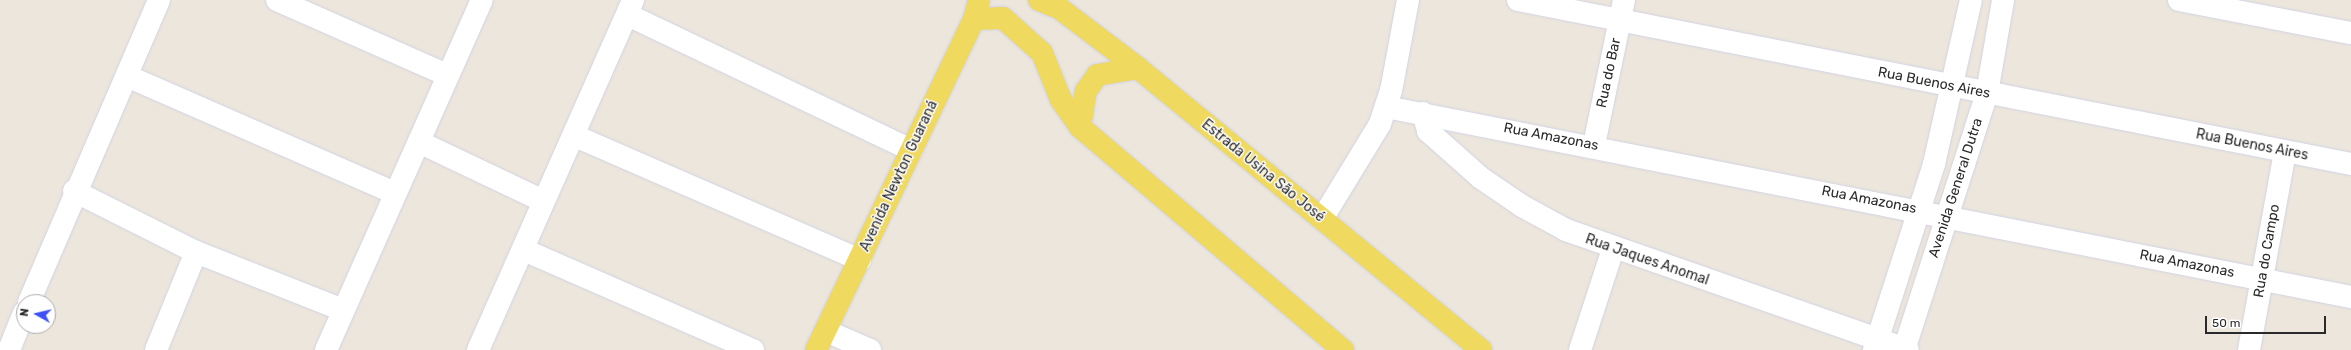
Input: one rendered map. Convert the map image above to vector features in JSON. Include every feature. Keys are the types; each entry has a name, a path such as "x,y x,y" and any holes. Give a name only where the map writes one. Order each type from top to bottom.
{"main road":[{"name":"Estrada Usina São José","path":"1039,0 1058,8 1138,68 1481,350"},
{"path":"976,10 1003,18 1042,53 1061,100 1080,127 1343,350"},
{"name":"Avenida Newton Guaraná","path":"816,350 860,260 976,10"},
{"path":"1080,127 1086,91 1097,75 1138,68"}],"street":[{"path":"32,294 74,191 127,76 159,0"},
{"path":"277,0 447,75"},
{"path":"326,350 419,142 447,75 482,0"},
{"path":"1322,219 1372,141 1386,107 1408,0"},
{"name":"Rua Buenos Aires","path":"1518,0 1622,10 1953,87 2351,164"},
{"name":"Avenida General Dutra","path":"1876,345 1920,210 1953,87 1971,0"},
{"name":"Avenida General Dutra","path":"1906,350 1947,216 1987,94 2003,0"},
{"path":"2179,0 2351,34"},
{"path":"478,350 524,250 543,201 575,136 630,7 911,150"},
{"name":"Rua do Bar","path":"1594,145 1622,10"},
{"path":"127,76 395,193"},
{"name":"Rua Amazonas","path":"1386,107 1594,145 2351,297"},
{"name":"Rua Jaques Anomal","path":"1423,113 1428,132 1501,193 1566,230 1613,249 1876,345 1906,350"},
{"path":"575,136 860,260"},
{"path":"419,142 543,201"},
{"name":"Rua do Campo","path":"2249,350 2285,151"},
{"path":"74,191 196,252 343,310"},
{"path":"1580,350 1613,249"},
{"path":"524,250 753,350"},
{"path":"156,350 196,252"},
{"path":"826,331 870,350"},
{"path":"9,350 16,333"}]}
